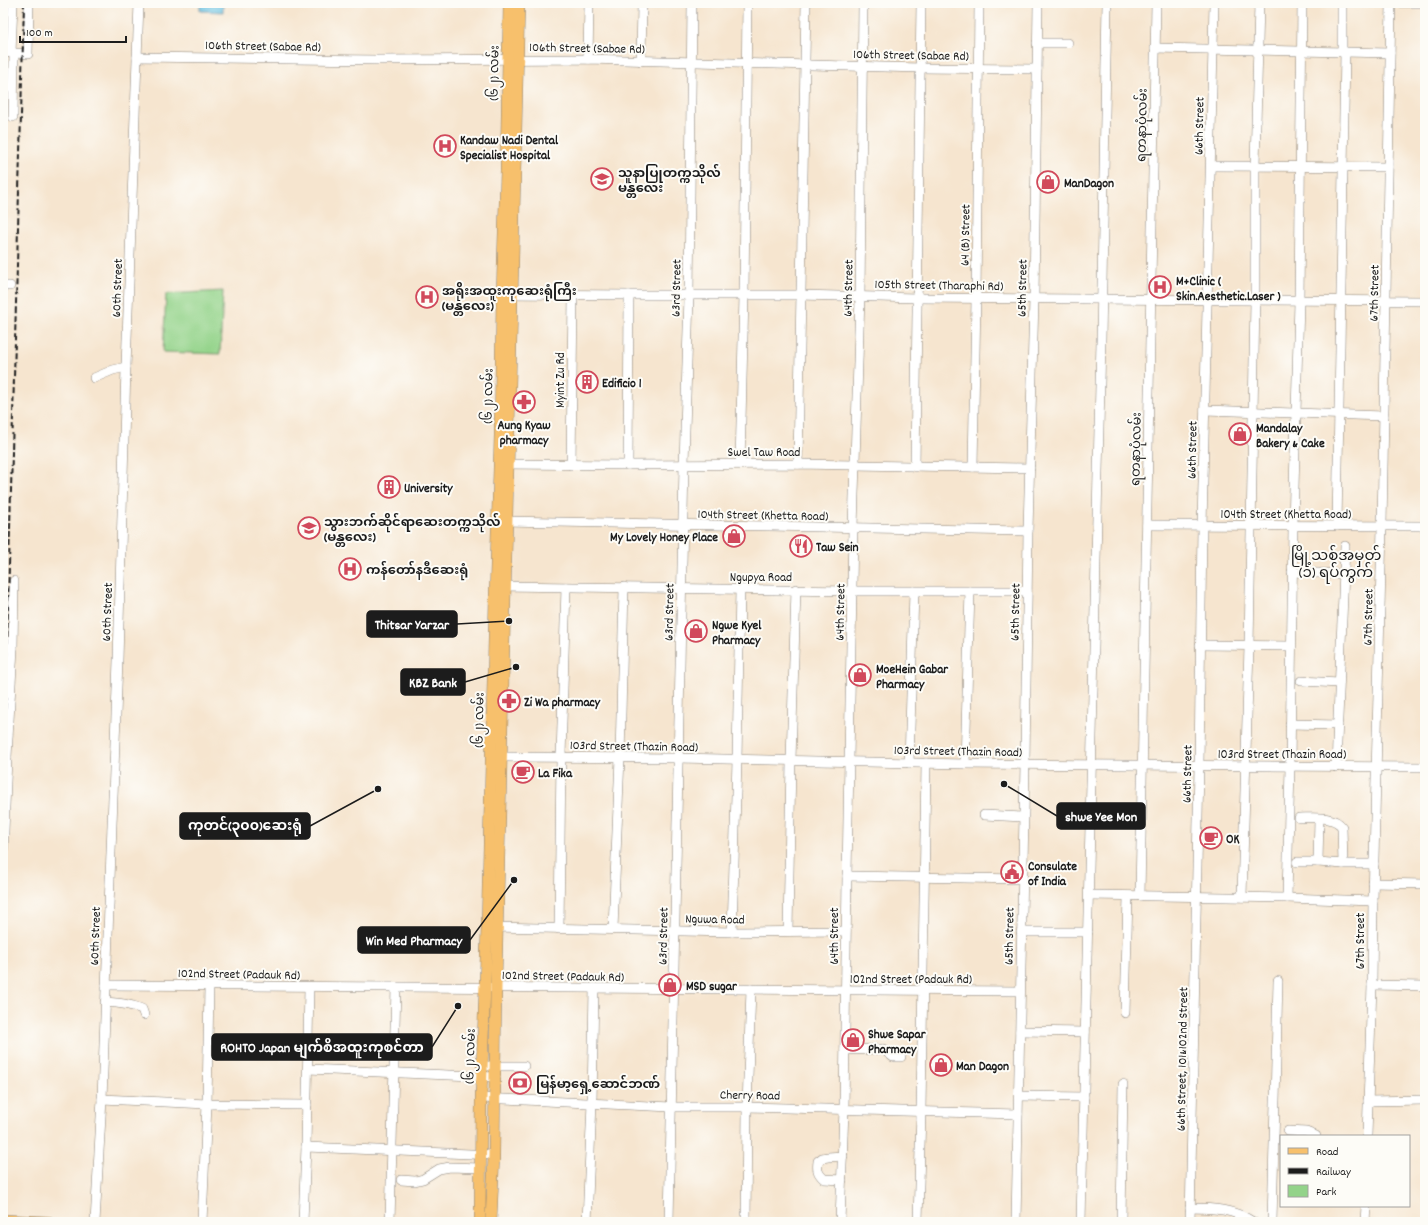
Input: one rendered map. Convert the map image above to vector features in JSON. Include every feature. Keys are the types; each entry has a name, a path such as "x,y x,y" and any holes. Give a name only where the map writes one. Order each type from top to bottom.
{"main road":[{"name":"(၆၂) လမ်း","path":"509,3 512,59"},
{"name":"(၆၂) လမ်း","path":"480,1222 481,1098 490,987 497,757 504,464 502,366 507,294 506,163 512,59 519,3"},
{"name":"(၆၂) လမ်း","path":"490,987 496,1072 491,1222"},
{"path":"3,1220 49,1222"}],"street":[{"path":"13,3 10,52 13,117"},
{"path":"10,52 28,54 29,3"},
{"name":"60th Street","path":"94,1222 102,1098 139,3"},
{"path":"588,59 589,3"},
{"path":"641,61 642,3"},
{"name":"63rd Street","path":"669,1222 684,464 689,295 692,3"},
{"path":"740,464 744,295 747,3"},
{"path":"798,464 806,3"},
{"name":"64th Street","path":"840,1222 844,1109 853,528 860,296 864,3"},
{"path":"915,467 921,3"},
{"name":"64 (B) Street","path":"973,467 979,3"},
{"name":"65th Street","path":"1016,1222 1028,531 1034,298 1038,3"},
{"path":"1081,1222 1102,299 1107,3"},
{"name":"ရတနာပုံလမ်း","path":"1140,896 1156,3"},
{"name":"66th Street","path":"1197,897 1200,766 1202,526 1214,3"},
{"path":"1242,898 1252,526 1255,166 1259,3"},
{"path":"1287,898 1292,572 1299,301 1302,3"},
{"path":"1337,526 1344,167 1342,3"},
{"path":"1391,3 1425,3"},
{"name":"67th Street","path":"1367,1135 1372,985 1373,883 1382,526 1391,3"},
{"path":"1037,43 1068,43"},
{"path":"1155,48 1390,53"},
{"name":"106th Street (Sabae Rd)","path":"138,57 377,60 588,59 920,68 1037,69"},
{"path":"1211,166 1388,167"},
{"name":"105th Street (Tharaphi Rd)","path":"507,294 800,295 917,298 1425,301"},
{"name":"Myint Zu Rd","path":"571,465 573,295"},
{"path":"628,465 629,295"},
{"path":"94,378 113,370 126,368"},
{"path":"1205,410 1384,416"},
{"name":"Swel Taw Road","path":"504,464 798,464 1030,468"},
{"name":"104th Street (Khetta Road)","path":"502,521 1028,531"},
{"name":"104th Street (Khetta Road)","path":"1147,525 1425,526"},
{"path":"1336,767 1345,546"},
{"path":"1292,572 1344,574"},
{"path":"3,855 5,756 13,648 14,581"},
{"name":"Ngupya Road","path":"501,586 1027,592"},
{"path":"559,929 566,587"},
{"path":"613,929 620,757 624,587"},
{"path":"732,932 740,589"},
{"path":"788,931 796,589"},
{"path":"909,763 914,591"},
{"path":"966,764 970,591"},
{"path":"1200,645 1291,646"},
{"path":"3,693 3,647 13,648"},
{"path":"1301,681 1339,683"},
{"path":"1290,724 1338,725"},
{"name":"103rd Street (Thazin Road)","path":"497,757 620,757 966,764 1025,763 1092,765 1142,764 1200,766 1425,767"},
{"path":"918,1222 926,763"},
{"path":"984,815 1023,817"},
{"path":"1299,818 1336,821 1342,827 1343,864"},
{"path":"1318,862 1320,819"},
{"path":"1298,862 1374,864"},
{"path":"847,876 1022,879"},
{"path":"1373,883 1425,884"},
{"path":"1089,895 1373,901"},
{"path":"1125,1013 1128,896"},
{"name":"66th Street, 101&102nd Street","path":"1190,1222 1197,897"},
{"name":"Nguwa Road","path":"492,927 732,932 846,931"},
{"path":"1021,932 1088,932"},
{"path":"1272,1222 1278,981"},
{"name":"102nd Street (Padauk Rd)","path":"106,985 846,991 923,990 961,992 1020,991"},
{"path":"1372,985 1425,986"},
{"path":"202,1222 207,1104 209,986"},
{"path":"303,1222 309,987"},
{"path":"390,1222 396,987"},
{"path":"587,1222 592,1103 594,988"},
{"path":"746,1222 747,1107 751,990"},
{"path":"105,1002 126,1004 137,1007 142,1009 144,1015"},
{"path":"1020,1031 1085,1032"},
{"path":"845,1050 883,1049 893,1057 901,1057"},
{"path":"308,1069 394,1072 496,1072 524,1066"},
{"path":"1121,1222 1123,1084"},
{"path":"1018,1096 1084,1097"},
{"path":"102,1098 207,1104 307,1105"},
{"name":"Cherry Road","path":"481,1098 671,1107 747,1107 1018,1114"},
{"path":"1368,1101 1425,1100"},
{"path":"1288,1131 1306,1132 1314,1135"},
{"path":"306,1147 494,1155"},
{"path":"842,1180 824,1179 817,1169 818,1162 822,1158 843,1156"},
{"path":"401,1180 415,1181 423,1179 439,1169 450,1167 480,1168"},
{"path":"1365,1222 1366,1207"},
{"path":"1190,1208 1212,1208 1226,1210 1239,1214 1253,1222"}],"green space":[{"path":"223,291 220,354 163,352 166,294"}],"water":[{"path":"200,3 223,3 223,12 200,11"}],"railway":[{"path":"3,790 24,3"}],"place":[{"name":"Kandaw Nadi Dental Specialist Hospital","path":"445,146"},
{"name":"သူနာပြုတက္ကသိုလ် မန္တလေး","path":"602,179"},
{"name":"ManDagon","path":"1048,182"},
{"name":"M+Clinic ( Skin.Aesthetic.Laser )","path":"1160,287"},
{"name":"အရိုးအထူးကုဆေးရုံကြီး (မန္တလေး)","path":"427,297"},
{"name":"Edificio 1","path":"587,382"},
{"name":"Aung Kyaw pharmacy","path":"524,402"},
{"name":"Mandalay Bakery & Cake","path":"1240,434"},
{"name":"University","path":"389,487"},
{"name":"သွားဘက်ဆိုင်ရာဆေးတက္ကသိုလ် (မန္တလေး)","path":"309,528"},
{"name":"My Lovely Honey Place","path":"734,536"},
{"name":"Taw Sein","path":"801,546"},
{"name":"ကန်တော်နဒီဆေးရုံ","path":"350,569"},
{"name":"Thitsar Yarzar","path":"509,621"},
{"name":"Ngwe Kyel Pharmacy","path":"696,631"},
{"name":"KBZ Bank","path":"516,667"},
{"name":"MoeHein Gabar Pharmacy","path":"860,675"},
{"name":"Zi Wa pharmacy","path":"509,701"},
{"name":"La Fika","path":"523,772"},
{"name":"shwe Yee Mon","path":"1004,784"},
{"name":"ကုတင်(၃၀၀)ဆေးရုံ","path":"378,789"},
{"name":"OK","path":"1211,838"},
{"name":"Consulate of India","path":"1012,872"},
{"name":"Win Med Pharmacy","path":"514,880"},
{"name":"MSD sugar","path":"670,985"},
{"name":"ROHTO Japan မျက်စိအထူးကုစင်တာ","path":"458,1006"},
{"name":"Shwe Sapar Pharmacy","path":"853,1040"},
{"name":"Man Dagon","path":"941,1065"},
{"name":"မြန်မာ့ရှေ့ဆောင်ဘဏ်","path":"520,1083"}],"district":[{"name":"မြို့သစ်အမှတ် (၁) ရပ်ကွက်","path":"1336,564"}]}
